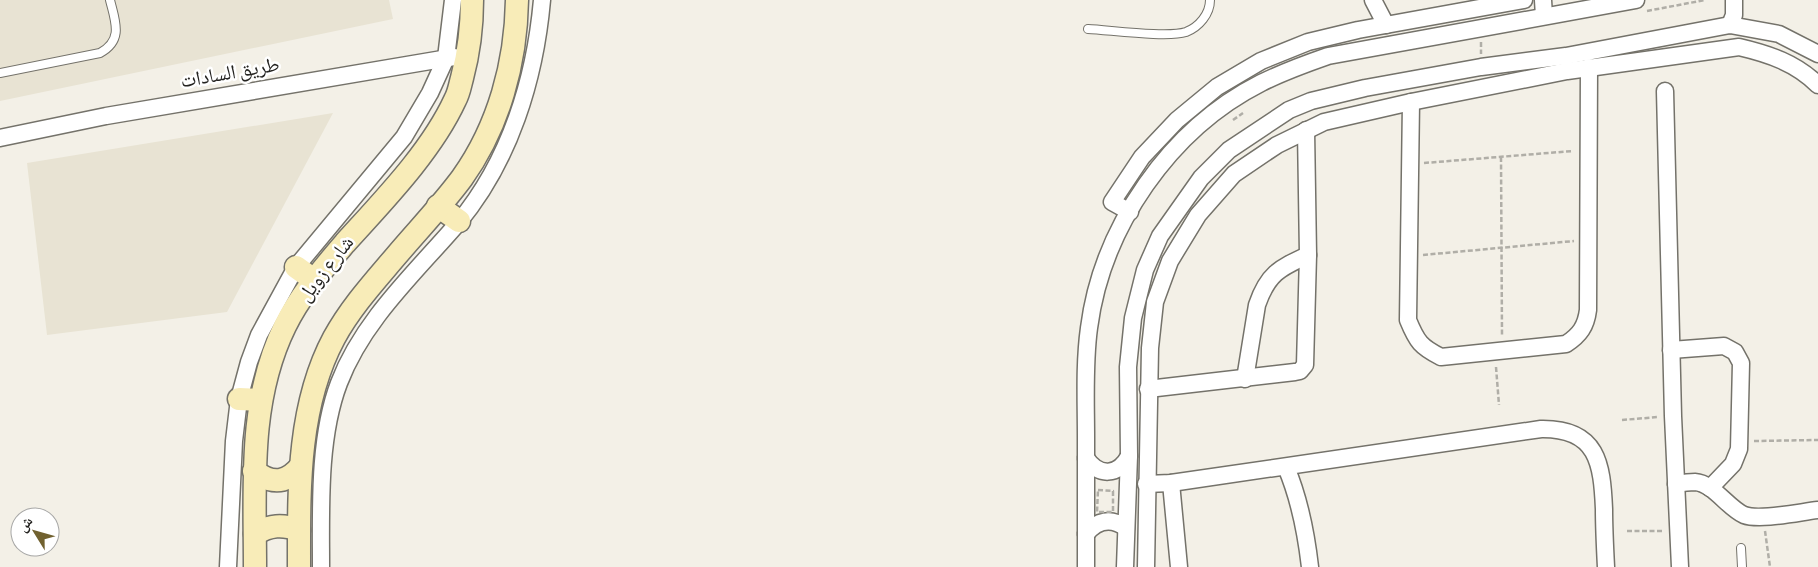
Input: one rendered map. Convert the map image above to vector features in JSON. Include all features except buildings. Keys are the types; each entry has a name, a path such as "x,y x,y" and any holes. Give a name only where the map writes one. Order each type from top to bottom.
{"main road":[{"name":"شارع زويل","path":"255,567 254,471 250,400 267,374 275,349 294,309 314,280 428,146 456,99 469,54 472,0"},
{"path":"299,567 299,530 310,491 301,466 309,411 317,376 335,337 359,299 461,179 478,152 496,114 507,84 514,42 517,0"},
{"path":"438,206 459,221"},
{"path":"296,267 314,280"},
{"path":"254,471 263,478 274,481 285,480 301,466"},
{"path":"255,534 265,528 276,526 288,526 299,530"}],"street":[{"path":"228,566 234,441 250,400 249,362 260,335 296,267 404,138 430,93 446,58 452,0"},
{"path":"320,567 310,491 338,384 356,346 391,299 459,221 481,190 502,152 520,112 531,74 542,0"},
{"path":"1373,0 1386,25"},
{"path":"1130,212 1112,202 1142,158 1177,120 1217,87 1261,61 1308,42 1386,25 1524,0"},
{"path":"1730,25 1734,15 1734,0"},
{"path":"1086,567 1086,382 1089,330 1094,296 1104,265 1130,212 1150,180 1173,151 1221,108 1260,84 1293,68 1328,56 1480,28 1543,8 1641,5"},
{"path":"1146,567 1148,389 1155,302 1170,261 1198,214 1234,174 1277,145 1324,122 1730,25 1779,34 1818,54"},
{"path":"1125,567 1128,367 1133,318 1145,270 1160,236 1201,178 1229,150 1289,110 1311,101 1365,88 1481,67 1567,63 1588,67 1739,47 1767,54 1793,66 1818,84"},
{"name":"طريق السادات","path":"0,138 106,116 469,54"},
{"path":"1411,102 1408,320 1414,336 1426,349 1441,357 1566,344 1582,330 1587,321 1588,310 1588,67"},
{"path":"1665,91 1672,416 1680,567"},
{"path":"1148,389 1300,371 1305,365 1308,255 1306,130"},
{"path":"1245,379 1257,305 1261,294 1278,270 1308,255"},
{"path":"1671,350 1724,346 1735,352 1741,363 1739,450 1732,464 1710,488"},
{"path":"1146,484 1171,483 1542,429 1556,429 1571,433 1583,441 1594,452 1600,465 1606,567"},
{"path":"1086,458 1097,469 1104,472 1112,472 1119,468 1128,456"},
{"path":"1286,467 1296,489 1302,512 1310,567"},
{"path":"1676,484 1695,482 1710,488 1738,512 1750,516 1818,510"},
{"path":"1171,483 1179,567"},
{"path":"1086,534 1097,523 1104,521 1120,524 1126,528"}],"lane":[{"path":"0,73 107,50 115,37 116,29 110,0"},
{"path":"1088,28 1171,34 1186,32 1204,19 1210,8 1210,0"},
{"path":"1740,548 1742,567"}],"path":[{"path":"1641,5 1705,0"},
{"path":"1480,28 1481,67"},
{"path":"1231,121 1249,109"},
{"path":"1410,164 1588,150"},
{"path":"1499,405 1501,157"},
{"path":"1409,256 1588,240"},
{"path":"1622,420 1672,416"},
{"path":"1740,441 1818,440"},
{"path":"1098,490 1113,491 1113,512 1098,512 1098,490"},
{"path":"1763,516 1770,567"},
{"path":"1627,531 1678,531"}],"shaded area":[{"path":"0,0 389,0 393,19 0,101"},
{"path":"333,113 227,312 47,335 27,163"}]}
